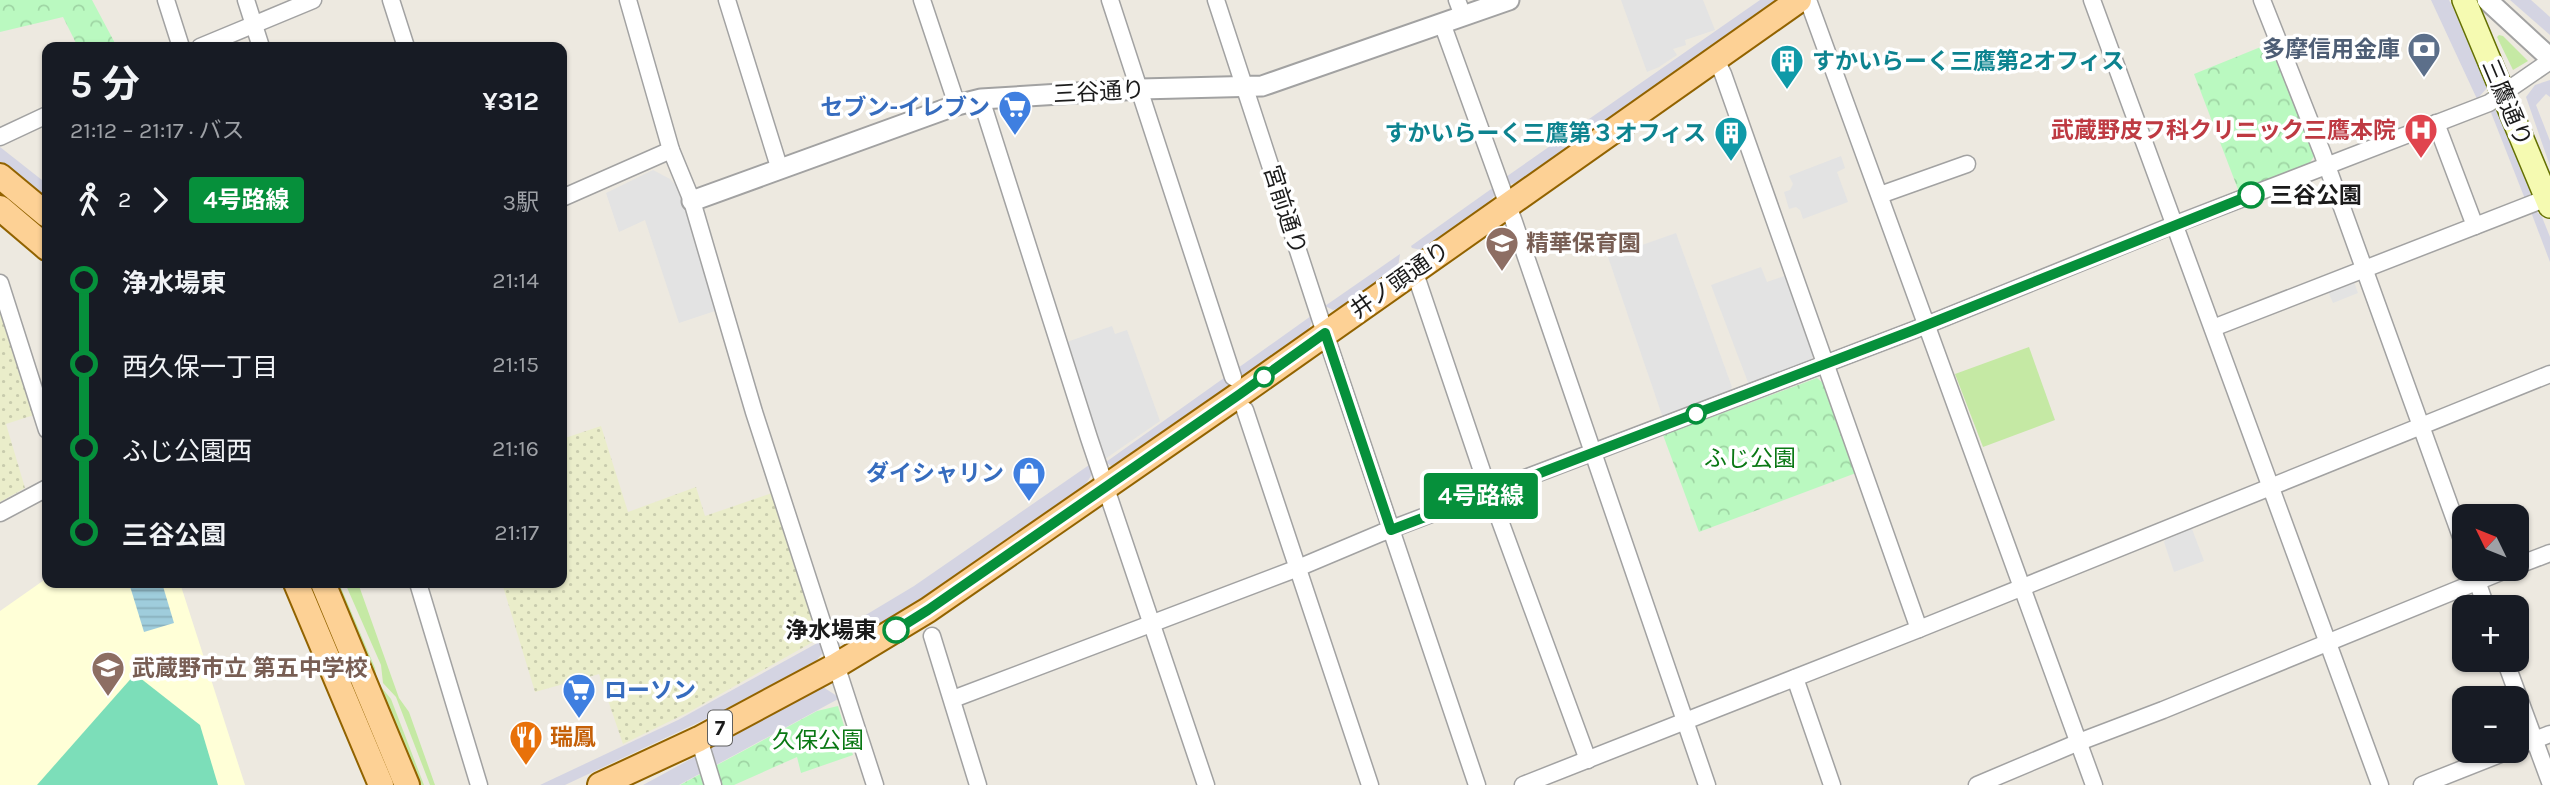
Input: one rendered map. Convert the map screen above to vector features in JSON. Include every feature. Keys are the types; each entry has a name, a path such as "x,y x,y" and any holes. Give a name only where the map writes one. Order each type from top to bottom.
{"main road":[{"name":"井ノ頭通り","path":"600,785 699,739 837,665 928,610 1799,0"},
{"name":"三鷹通り","path":"2464,0 2549,202"},
{"path":"0,176 42,211"},
{"path":"0,208 42,244"},
{"path":"298,588 381,785"},
{"path":"325,588 407,785"}],"street":[{"path":"166,0 179,42"},
{"path":"246,0 259,42"},
{"path":"213,42 313,0"},
{"path":"391,0 404,42"},
{"path":"628,0 671,150 692,201 754,412 875,785"},
{"path":"727,0 780,170"},
{"path":"922,0 957,105"},
{"path":"1110,0 1233,377"},
{"name":"宮前通り","path":"1216,0 1477,785"},
{"name":"三谷通り","path":"692,201 957,105 981,99 1140,89 1262,86 1442,23 1460,8 1509,0"},
{"path":"1808,0 2094,785"},
{"path":"2092,0 2380,785"},
{"path":"2262,0 2327,166 2452,512"},
{"path":"953,699 1927,325 2176,223 2489,103 2550,59 2487,0"},
{"path":"1442,23 1707,785"},
{"path":"1715,58 1772,206 1919,629"},
{"path":"981,99 1089,438 1206,785"},
{"path":"0,137 42,116"},
{"path":"2436,123 2476,226"},
{"path":"567,196 671,150"},
{"path":"1880,195 1967,164"},
{"path":"2213,328 2476,226 2549,202"},
{"path":"1414,270 1490,492 1588,760"},
{"path":"0,283 42,414"},
{"path":"1523,785 1919,629 2550,374"},
{"path":"1245,410 1370,785"},
{"path":"0,513 42,491"},
{"path":"2529,561 2550,553"},
{"path":"1977,785 2328,641 2462,581"},
{"path":"420,588 479,785"},
{"path":"932,636 978,785"},
{"path":"2509,672 2550,782"},
{"path":"1795,678 1832,785"},
{"path":"2529,742 2550,734"},
{"path":"699,739 713,785"},
{"path":"2423,785 2478,763"}],"shaded area":[{"path":"1621,0 1703,0 1715,30 1685,40 1686,45 1673,49 1677,55 1647,72"},
{"path":"1760,0 1777,0 1518,183 1511,184 1503,179"},
{"path":"2431,0 2449,0 2487,79 2487,88 2477,99"},
{"path":"2510,0 2531,0 2550,17 2550,35"},
{"path":"2550,80 2550,97 2546,94 2536,105 2550,141 2550,166 2526,97 2535,85"},
{"path":"2498,109 2531,188 2529,197 2525,199 2490,110"},
{"path":"0,147 42,180 42,198 0,163"},
{"path":"1841,156 1845,168 1837,172 1848,202 1803,219 1796,207 1789,209 1784,192 1790,190 1793,184 1789,176"},
{"path":"653,170 670,179 680,190 718,310 679,323 645,220 619,232 606,193"},
{"path":"1494,187 1494,196 1485,206 1421,250 1412,248 1411,246"},
{"path":"2531,212 2537,212 2542,217 2550,237 2550,262"},
{"path":"1676,233 1732,387 1727,394 1663,418 1608,257"},
{"path":"1400,254 1398,267 1340,308 1333,310 1325,306"},
{"path":"1761,267 1767,282 1787,275 1814,354 1811,361 1749,385 1711,285"},
{"path":"2353,279 2358,293 2333,303 2327,289"},
{"path":"0,308 34,415 6,424 25,488 0,502"},
{"path":"1311,316 1308,330 1118,465 1111,466 1106,462"},
{"path":"1112,326 1115,334 1127,330 1160,421 1105,459 1067,342"},
{"path":"601,426 628,512 696,487 705,516 775,492 818,639 689,712 623,744 599,674 535,692 504,588 567,588 567,437"},
{"path":"1092,463 1091,476 1085,485 940,587 848,643 834,634 914,586"},
{"path":"2192,529 2204,561 2174,572 2164,542 2167,537"},
{"name":"武蔵野市立 第五中学校","path":"42,582 42,588 182,588 245,785 0,785 0,611"},
{"path":"821,641 822,654 814,663 710,717 565,785 540,785 678,720"},
{"path":"823,687 840,698 679,785 643,785"}],"green space":[{"path":"0,0 92,0 114,42 76,42 63,17 0,32"},
{"path":"2499,35 2528,61 2513,70 2497,37"},
{"name":"三谷公園","path":"2273,42 2316,153 2309,164 2239,192 2194,74"},
{"path":"2029,347 2055,420 1983,447 1955,374"},
{"name":"ふじ公園","path":"1817,378 1824,384 1856,473 1699,532 1663,435"},
{"path":"335,588 341,588 375,668 377,682 391,699 424,785 417,785"},
{"path":"347,588 360,588 399,698 409,712 435,785 430,785 396,697 383,683 381,665"},
{"path":"135,674 200,725 218,785 37,785"},
{"name":"久保公園","path":"838,706 853,755 801,773 797,757 734,785 680,785 817,711"}],"water":[{"path":"131,588 164,588 174,623 144,632"}],"bus line":[{"name":"4号路線","path":"896,630 1325,333 1391,530 1914,330 2251,195"}],"place":[{"name":"多摩信用金庫","path":"2424,79"},
{"name":"すかいらーく三鷹第2オフィス","path":"1787,91"},
{"name":"セブン-イレブン","path":"1015,137"},
{"name":"武蔵野皮フ科クリニック三鷹本院","path":"2421,160"},
{"name":"すかいらーく三鷹第３オフィス","path":"1731,163"},
{"name":"三谷公園","path":"2251,195"},
{"name":"精華保育園","path":"1502,273"},
{"name":"ダイシャリン","path":"1029,503"},
{"name":"浄水場東","path":"896,630"},
{"name":"武蔵野市立 第五中学校","path":"108,698"},
{"name":"ローソン","path":"579,720"},
{"name":"瑞鳳","path":"526,767"}]}
